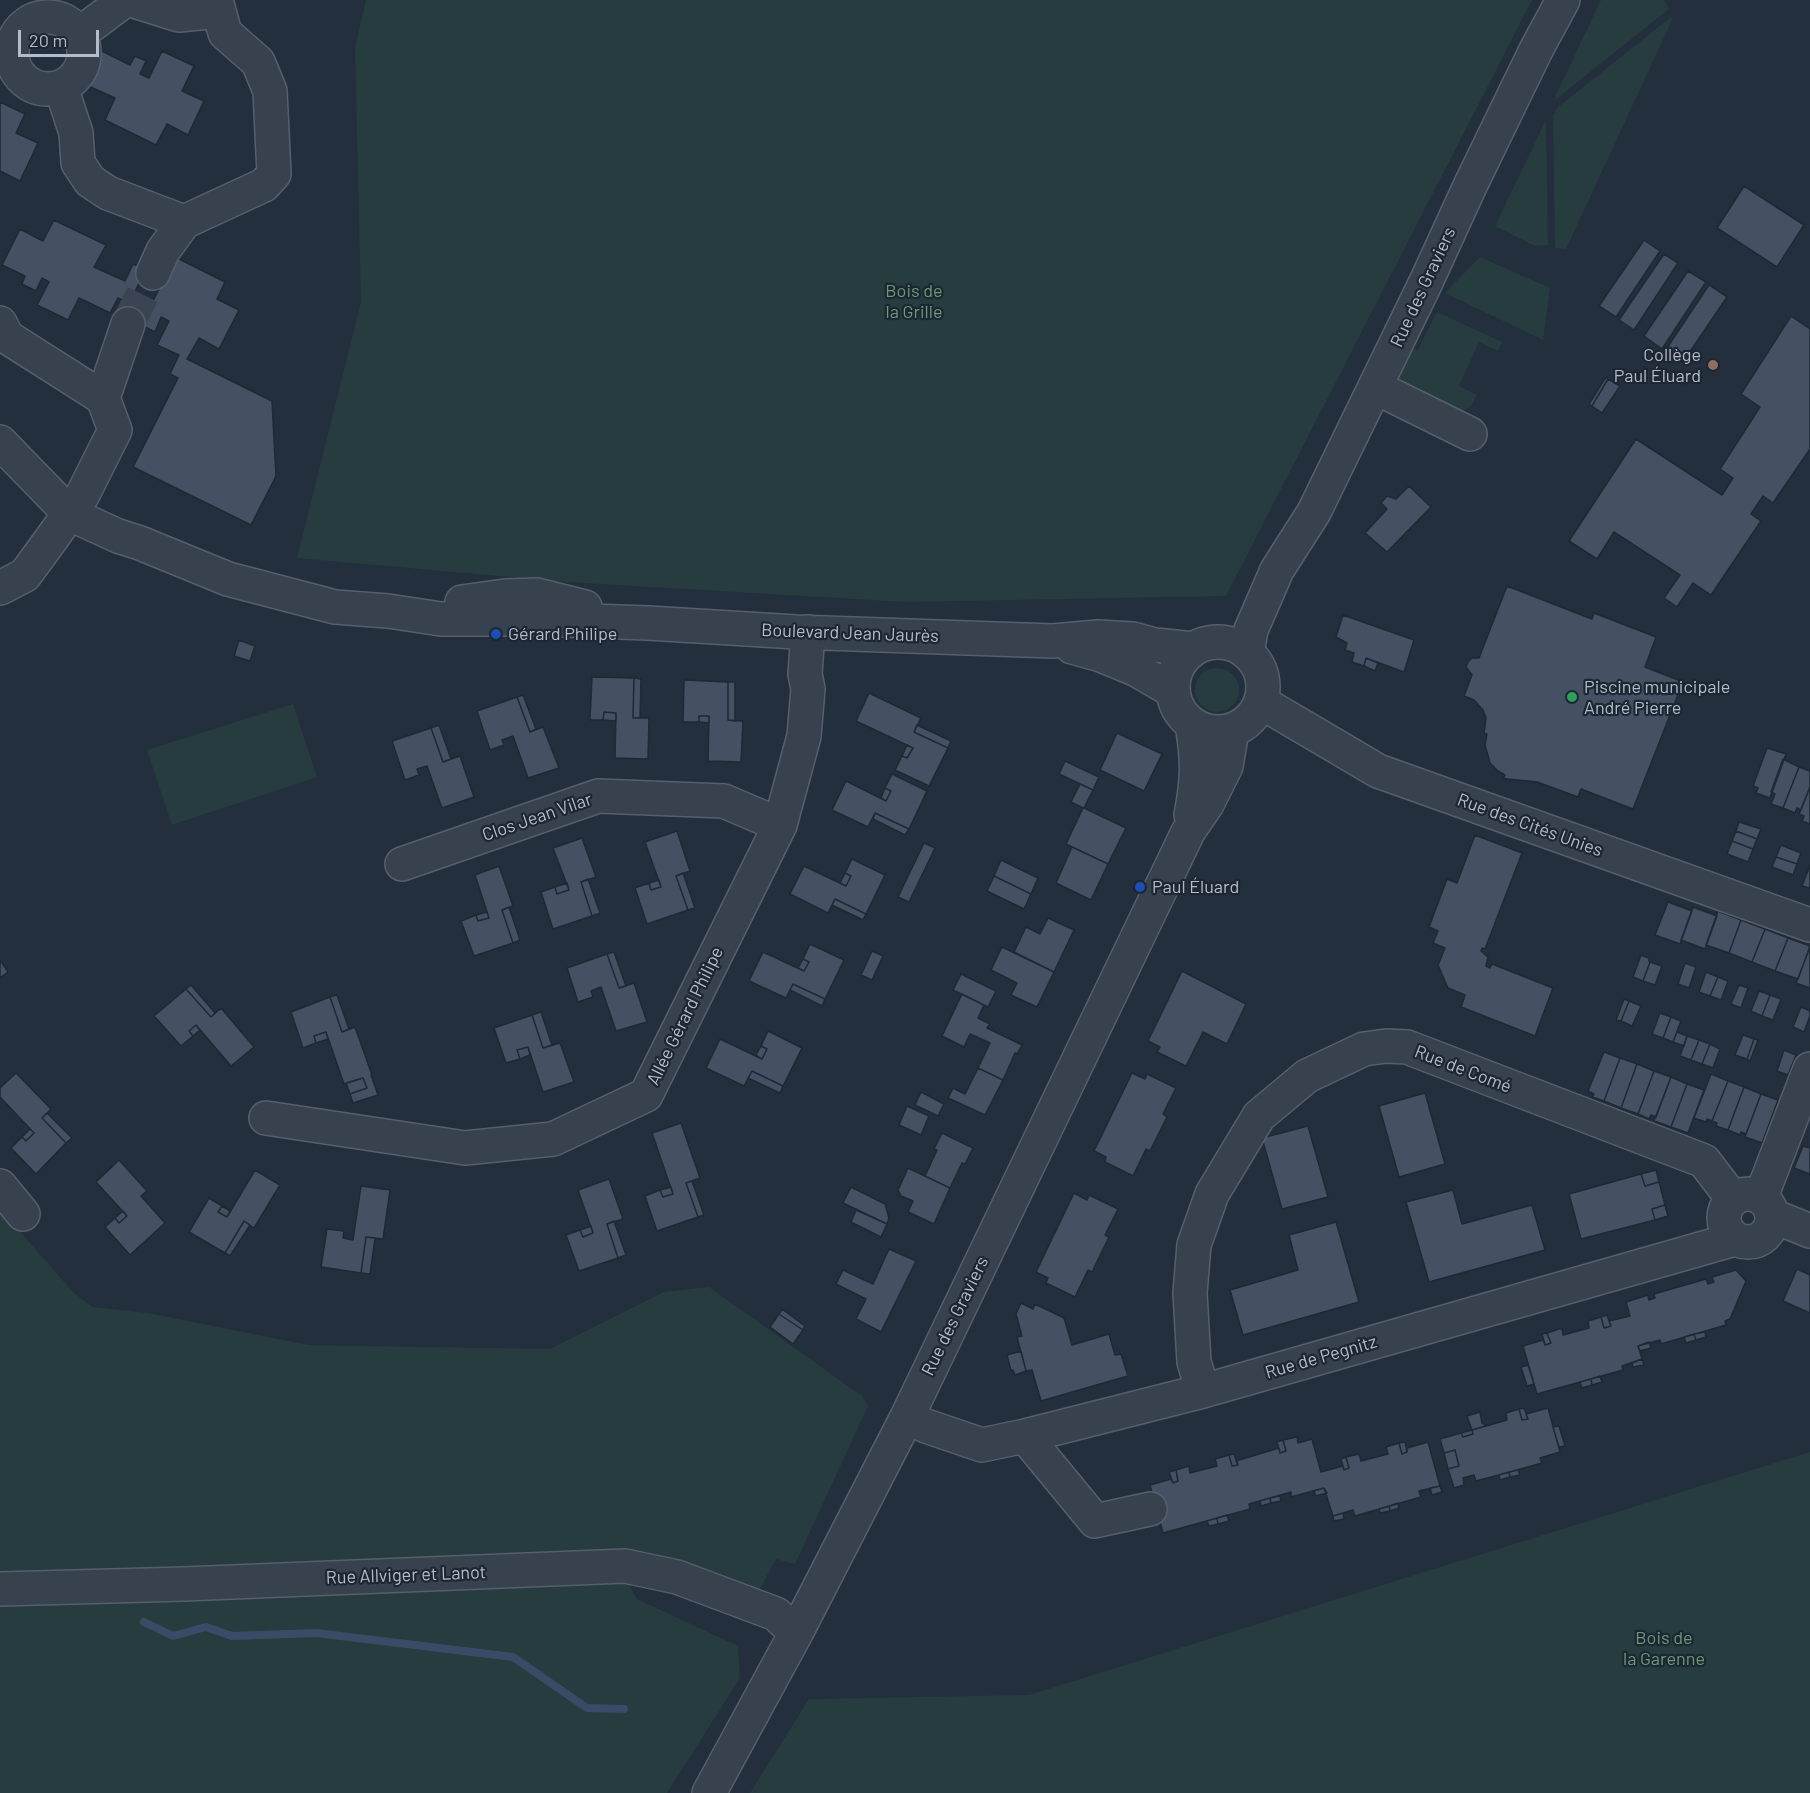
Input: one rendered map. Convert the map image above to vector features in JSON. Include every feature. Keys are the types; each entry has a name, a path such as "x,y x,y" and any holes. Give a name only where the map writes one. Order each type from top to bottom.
{"street":[{"path":"78,35 125,0"},
{"path":"131,0 179,15 217,5 225,33 258,62 270,92 274,174 264,185 184,222 163,251 153,273"},
{"name":"Rue des Graviers","path":"1247,653 1254,622 1277,570 1314,512 1536,50 1563,0"},
{"path":"48,17 62,20 74,28 78,35 82,40 84,54 81,68 73,80 61,87 47,90 33,87 21,79 6,55 22,27 34,19 48,17"},
{"path":"61,87 76,133 78,163 90,181 108,193 184,222"},
{"path":"0,324 8,337 103,398 115,430 76,505 25,575 0,588"},
{"path":"103,398 128,324"},
{"path":"1375,387 1470,434"},
{"name":"Boulevard Jean Jaurès","path":"0,419 76,505"},
{"name":"Boulevard Jean Jaurès","path":"0,442 76,505 140,543 228,579 335,607 388,611 506,596 537,595 648,623 808,632 1053,641 1109,637 1133,639 1155,645 1203,645"},
{"name":"Rue des Graviers","path":"1203,645 1277,570"},
{"name":"Allée Gérard Philipe","path":"266,1118 465,1148 553,1139 646,1095 780,825 804,736 808,689 805,674 808,632"},
{"name":"Boulevard Jean Jaurès","path":"1053,641 1101,655 1135,669 1173,691"},
{"path":"1231,644 1247,653 1258,667 1263,684 1261,702 1250,720 1232,730 1211,732 1192,724 1178,710 1173,691 1174,674 1182,660 1203,645 1231,644"},
{"name":"Rue des Cités Unies","path":"1261,702 1377,771 1810,924"},
{"name":"Rue des Graviers","path":"1188,832 1197,786 1197,759 1192,724"},
{"name":"Rue des Graviers","path":"709,1793 796,1633 907,1417 1188,832 1207,804 1226,766 1232,730"},
{"name":"Clos Jean Vilar","path":"402,864 597,796 724,801 780,825"},
{"name":"Rue de Comé","path":"1203,1390 1194,1362 1190,1293 1194,1245 1212,1194 1259,1116 1307,1076 1364,1049 1386,1046 1407,1047 1704,1161 1755,1204"},
{"path":"1810,1070 1755,1204 1769,1231 1764,1237 1750,1243 1735,1239 1725,1228 1723,1220 1724,1212 1755,1204 1810,1231"},
{"path":"0,1186 23,1214"},
{"name":"Rue de Pegnitz","path":"907,1417 982,1445 1024,1436 1203,1390 1735,1239"},
{"path":"1024,1436 1095,1521 1150,1509"},
{"name":"Rue Allviger et Lanot","path":"0,1589 625,1566 677,1577 776,1614 796,1633"}],"green space":[{"name":"Bois de la Grille","path":"366,0 1532,0 1226,596 905,602 567,582 297,558 361,302 355,48"},
{"path":"1601,0 1664,0 1669,9 1555,100 1555,97"},
{"path":"1671,17 1673,18 1566,249 1555,248 1553,116 1557,108"},
{"path":"1546,120 1548,245 1535,246 1495,226"},
{"path":"1480,257 1550,288 1543,340 1445,293"},
{"path":"1437,312 1502,342 1498,351 1479,342 1459,386 1477,395 1470,407 1456,414 1400,383 1398,374 1410,348 1418,350"},
{"path":"1217,668 1232,675 1239,690 1232,705 1217,712 1202,705 1195,690 1202,675"},
{"path":"293,704 317,777 172,825 147,750"},
{"path":"0,1209 74,1293 93,1307 148,1313 308,1345 550,1349 664,1292 709,1287 862,1396 868,1406 795,1564 776,1559 758,1592 624,1575 637,1599 738,1646 740,1678 667,1793 0,1793"},
{"name":"Bois de la Garenne","path":"1810,1452 1810,1793 750,1793 809,1699 1029,1695"}],"building":[{"path":"100,50 130,65 135,56 146,61 140,74 149,78 162,51 194,66 182,91 204,101 188,135 167,124 156,145 105,120 115,98 84,84"},
{"path":"0,102 25,114 16,133 38,143 20,181 0,171"},
{"path":"1744,186 1804,225 1777,267 1717,228"},
{"path":"54,220 106,245 94,267 125,281 133,264 146,270 129,303 118,298 110,313 79,298 68,320 37,305 49,282 42,278 36,291 22,284 25,276 2,265 20,229 43,241"},
{"path":"1644,240 1660,251 1616,317 1599,306"},
{"path":"1664,254 1678,263 1634,330 1619,320"},
{"path":"175,257 225,282 217,299 239,310 219,349 199,338 187,359 272,401 276,476 251,525 133,467 178,378 170,374 179,355 157,345 169,321 161,317 155,332 141,325"},
{"path":"1688,271 1706,282 1662,349 1644,336"},
{"path":"1709,285 1727,297 1683,362 1665,351"},
{"path":"1791,316 1810,329 1810,449 1773,503 1763,496 1751,514 1761,521 1711,595 1693,583 1677,607 1664,598 1680,575 1614,532 1597,559 1569,541 1636,439 1722,495 1733,478 1720,469 1760,407 1741,394"},
{"path":"1606,377 1608,379 1592,406 1589,404"},
{"path":"1608,379 1620,386 1602,413 1592,406"},
{"path":"1409,486 1431,507 1387,552 1365,533 1387,509 1381,503 1387,496 1396,499"},
{"name":"Piscine municipale André Pierre","path":"1507,586 1592,619 1594,613 1656,637 1645,667 1683,682 1633,809 1581,789 1578,797 1537,782 1503,778 1505,775 1490,763 1485,745 1487,734 1484,733 1486,718 1483,710 1474,700 1464,696 1472,675 1466,667 1472,658 1479,658"},
{"path":"1343,615 1414,640 1404,672 1366,658 1364,666 1352,662 1354,653 1345,650 1347,643 1336,637"},
{"path":"239,640 255,646 250,661 234,656"},
{"path":"1366,658 1378,663 1375,671 1364,666"},
{"path":"592,677 634,678 633,718 649,718 648,759 615,758 616,713 604,712 603,720 590,720"},
{"path":"634,678 641,679 640,718 633,718"},
{"path":"684,680 728,682 728,720 743,721 741,762 708,761 709,716 699,716 699,722 683,722"},
{"path":"728,682 735,682 735,721 728,720"},
{"path":"869,693 921,718 914,732 948,748 929,786 895,770 902,756 907,758 913,748 856,721"},
{"path":"523,695 536,729 530,732 517,697"},
{"path":"517,697 530,732 543,727 559,768 528,778 513,736 502,740 504,745 490,750 477,711"},
{"path":"604,712 616,713 616,721 603,720"},
{"path":"699,716 709,716 709,723 699,722"},
{"path":"439,725 451,759 443,762 431,728"},
{"path":"917,725 951,741 948,748 914,732"},
{"path":"431,728 443,762 460,756 474,797 442,808 427,766 417,769 419,775 405,780 392,741"},
{"path":"1117,733 1162,754 1144,791 1100,770"},
{"path":"907,745 913,748 907,758 902,756"},
{"path":"1767,748 1786,754 1770,798 1756,793 1758,788 1753,786"},
{"path":"1783,759 1799,767 1783,808 1771,804 1775,794 1771,792"},
{"path":"1065,761 1099,777 1093,790 1059,774"},
{"path":"1799,767 1810,771 1810,787 1801,810 1797,808 1795,813 1783,808"},
{"path":"892,774 927,791 909,829 875,813 868,827 832,810 846,781 886,801 891,791 885,788"},
{"path":"1080,784 1093,790 1084,808 1126,828 1108,864 1066,844 1083,808 1071,802"},
{"path":"1810,787 1810,824 1802,821 1804,816 1799,814"},
{"path":"885,788 891,791 886,801 881,798"},
{"path":"875,813 909,829 905,835 873,819"},
{"path":"1739,822 1761,829 1757,839 1736,831"},
{"path":"677,831 690,871 676,876 688,910 647,924 635,888 649,883 651,890 661,887 645,842"},
{"path":"1736,831 1757,839 1753,849 1732,841"},
{"path":"1475,835 1522,853 1485,949 1482,948 1481,951 1488,957 1486,966 1490,968 1492,964 1553,988 1535,1036 1461,1007 1465,995 1448,988 1438,965 1445,948 1433,943 1438,931 1429,927 1447,879 1457,883"},
{"path":"582,838 596,877 581,882 592,916 553,929 541,892 555,887 557,894 569,890 553,848"},
{"path":"1732,841 1753,849 1748,862 1727,854"},
{"path":"924,843 935,848 909,902 898,897"},
{"path":"1781,845 1801,853 1797,864 1776,857"},
{"path":"1072,847 1108,864 1091,900 1056,883"},
{"path":"1776,857 1797,864 1793,875 1772,867"},
{"path":"852,859 885,875 866,914 835,899 828,913 790,894 804,866 846,886 851,876 845,873"},
{"path":"1001,860 1038,878 1031,894 994,876"},
{"path":"1810,865 1810,888 1802,886"},
{"path":"499,866 513,906 502,910 513,943 474,956 461,921 476,915 478,921 489,918 475,875"},
{"path":"683,873 695,908 688,910 676,876"},
{"path":"845,873 851,876 846,886 840,883"},
{"path":"994,876 1031,894 1024,909 987,891"},
{"path":"588,879 600,913 592,916 581,882"},
{"path":"659,880 661,887 651,890 649,883"},
{"path":"567,883 569,890 557,894 555,887"},
{"path":"835,899 866,914 863,920 832,905"},
{"path":"1668,902 1692,911 1680,944 1655,935"},
{"path":"509,907 520,940 513,943 502,910"},
{"path":"1693,907 1717,916 1705,949 1681,940"},
{"path":"1718,911 1741,920 1729,953 1706,945"},
{"path":"487,912 489,918 478,921 476,915"},
{"path":"1048,918 1074,930 1054,972 1014,952 1026,927 1040,934"},
{"path":"1741,920 1765,929 1752,962 1729,953"},
{"path":"1765,929 1788,938 1775,971 1752,962"},
{"path":"1788,938 1810,946 1798,979 1775,971"},
{"path":"810,944 844,960 825,999 793,984 786,998 749,981 763,952 804,971 809,962 803,959"},
{"path":"1002,947 1054,972 1037,1007 1011,995 1017,983 991,970"},
{"path":"872,951 883,956 872,980 861,975"},
{"path":"1810,951 1810,988 1796,983"},
{"path":"614,952 626,986 619,988 607,954"},
{"path":"607,954 619,988 634,983 647,1022 616,1031 601,987 591,991 593,997 578,1002 567,968"},
{"path":"1641,955 1649,958 1650,962 1643,981 1633,977"},
{"path":"803,959 809,962 804,971 798,968"},
{"path":"0,960 8,972 0,978"},
{"path":"1650,962 1662,966 1655,985 1643,981"},
{"path":"1685,963 1696,967 1689,988 1678,984"},
{"path":"1182,971 1246,1004 1227,1044 1203,1032 1186,1066 1157,1052 1160,1047 1148,1041"},
{"path":"1706,972 1718,977 1710,996 1699,992"},
{"path":"961,974 996,991 988,1007 953,990"},
{"path":"1718,977 1728,981 1721,1000 1710,996"},
{"path":"793,984 825,999 822,1006 790,990"},
{"path":"191,985 215,1013 211,1017 186,989"},
{"path":"1739,985 1748,988 1741,1008 1731,1004"},
{"path":"186,989 211,1017 221,1008 254,1047 231,1066 196,1025 189,1031 193,1036 181,1046 154,1016"},
{"path":"1759,991 1770,995 1762,1016 1751,1011"},
{"path":"962,994 984,1005 978,1018 990,1024 987,1028 1022,1045 1017,1054 1015,1053 1003,1080 978,1068 990,1043 970,1034 964,1047 942,1036"},
{"path":"337,995 349,1029 342,1032 330,997"},
{"path":"1770,995 1781,999 1773,1020 1762,1016"},
{"path":"330,997 342,1032 355,1027 378,1095 353,1103 350,1094 367,1088 363,1078 344,1084 326,1032 314,1036 316,1043 303,1048 291,1012"},
{"path":"1624,999 1629,1001 1621,1021 1616,1020"},
{"path":"1629,1001 1641,1006 1632,1026 1621,1021"},
{"path":"1801,1007 1810,1011 1804,1032 1793,1027"},
{"path":"541,1012 552,1045 543,1048 532,1015"},
{"path":"1660,1013 1671,1017 1663,1038 1652,1034"},
{"path":"532,1015 543,1048 560,1043 574,1082 543,1092 528,1047 517,1050 520,1059 506,1063 494,1028"},
{"path":"1671,1017 1681,1021 1673,1042 1663,1038"},
{"path":"196,1025 200,1030 193,1036 189,1031"},
{"path":"768,1031 802,1048 783,1086 752,1071 744,1086 706,1068 720,1039 762,1059 767,1049 761,1046"},
{"path":"326,1032 328,1039 316,1043 314,1036"},
{"path":"1677,1032 1687,1036 1684,1046 1673,1042"},
{"path":"1743,1035 1754,1039 1747,1059 1735,1055"},
{"path":"1687,1036 1699,1040 1691,1060 1680,1056"},
{"path":"1754,1039 1758,1040 1750,1061 1747,1059"},
{"path":"1699,1040 1710,1044 1702,1064 1691,1060"},
{"path":"1710,1044 1720,1049 1713,1068 1702,1064"},
{"path":"761,1046 767,1049 762,1059 756,1055"},
{"path":"528,1047 530,1055 520,1059 517,1050"},
{"path":"1784,1050 1796,1055 1788,1075 1777,1071"},
{"path":"1604,1052 1620,1058 1604,1101 1592,1097 1594,1094 1588,1091"},
{"path":"1620,1058 1637,1064 1621,1108 1604,1101"},
{"path":"1637,1064 1654,1071 1638,1114 1621,1108"},
{"path":"978,1068 1003,1080 985,1115 948,1098 953,1088 965,1094"},
{"path":"752,1071 783,1086 780,1093 748,1078"},
{"path":"1654,1071 1671,1077 1656,1117 1651,1115 1649,1119 1638,1114"},
{"path":"16,1073 51,1109 42,1118 66,1143 36,1174 11,1148 22,1137 26,1141 34,1133 0,1097 0,1088"},
{"path":"1132,1073 1145,1079 1147,1074 1176,1088 1163,1114 1167,1117 1150,1151 1146,1149 1133,1176 1105,1162 1106,1157 1094,1151"},
{"path":"1711,1074 1728,1081 1712,1121 1707,1119 1706,1122 1694,1118"},
{"path":"1671,1077 1687,1084 1671,1127 1654,1121"},
{"path":"363,1078 367,1088 350,1094 346,1083"},
{"path":"1728,1081 1744,1087 1728,1130 1716,1126 1717,1123 1712,1121"},
{"path":"1687,1084 1704,1090 1688,1133 1671,1127"},
{"path":"1744,1087 1761,1094 1746,1134 1741,1132 1740,1135 1728,1130"},
{"path":"921,1092 944,1104 938,1116 915,1105"},
{"path":"1425,1093 1445,1164 1399,1177 1379,1106"},
{"path":"1761,1094 1778,1100 1762,1143 1745,1137"},
{"path":"907,1106 929,1116 921,1135 899,1125"},
{"path":"47,1113 72,1138 66,1143 42,1118"},
{"path":"681,1123 700,1178 686,1183 698,1217 657,1231 645,1196 660,1190 663,1197 673,1194 652,1133"},
{"path":"1308,1126 1328,1197 1282,1209 1262,1138"},
{"path":"30,1129 34,1133 26,1141 22,1137"},
{"path":"942,1133 973,1148 965,1164 962,1163 950,1188 925,1176"},
{"path":"1803,1146 1810,1148 1810,1174 1794,1168"},
{"path":"119,1160 147,1191 141,1196 165,1223 130,1255 105,1227 115,1218 119,1223 127,1216 96,1182"},
{"path":"908,1168 950,1188 934,1224 908,1212 913,1201 901,1196 898,1190"},
{"path":"255,1170 280,1185 254,1228 244,1221 225,1253 189,1232 209,1198 222,1206 218,1212 227,1217"},
{"path":"1656,1170 1659,1182 1645,1186 1641,1174"},
{"path":"1641,1174 1645,1186 1659,1182 1665,1205 1652,1209 1655,1220 1581,1239 1569,1194"},
{"path":"609,1179 623,1219 607,1224 618,1258 579,1271 566,1235 580,1230 583,1237 593,1233 578,1190"},
{"path":"692,1181 704,1215 698,1217 686,1183"},
{"path":"361,1186 390,1190 383,1239 366,1237 361,1273 321,1267 327,1229 344,1231 343,1238 353,1240"},
{"path":"671,1187 673,1194 663,1197 660,1190"},
{"path":"851,1187 885,1204 889,1218 887,1224 843,1203"},
{"path":"1453,1190 1462,1224 1532,1205 1545,1250 1429,1282 1406,1202"},
{"path":"1074,1193 1087,1200 1089,1195 1118,1209 1105,1235 1109,1237 1092,1272 1088,1270 1075,1297 1046,1283 1048,1278 1036,1272"},
{"path":"1665,1205 1668,1216 1655,1220 1652,1209"},
{"path":"222,1206 230,1211 227,1217 218,1212"},
{"path":"856,1210 887,1224 881,1237 851,1222"},
{"path":"123,1211 127,1216 119,1223 115,1218"},
{"path":"244,1221 250,1225 230,1256 225,1253"},
{"path":"614,1221 626,1255 618,1258 607,1224"},
{"path":"1336,1222 1359,1302 1243,1335 1230,1290 1298,1270 1289,1235"},
{"path":"591,1226 593,1233 583,1237 580,1230"},
{"path":"366,1237 375,1238 370,1274 361,1273"},
{"path":"889,1249 916,1261 881,1332 856,1319 866,1299 836,1284 843,1270 873,1284"},
{"path":"1797,1269 1810,1275 1810,1313 1783,1301"},
{"path":"1736,1270 1746,1281 1730,1319 1725,1321 1726,1325 1661,1344 1660,1340 1638,1346 1642,1359 1622,1366 1623,1370 1537,1394 1523,1346 1543,1340 1545,1345 1551,1343 1547,1333 1562,1328 1563,1335 1589,1328 1588,1321 1601,1317 1604,1328 1611,1326 1609,1321 1630,1316 1626,1302 1648,1295 1649,1300 1655,1298 1654,1294 1706,1279 1708,1284 1714,1282 1712,1277"},
{"path":"1021,1303 1033,1309 1035,1304 1064,1318 1072,1345 1109,1334 1115,1355 1121,1354 1128,1376 1041,1401 1032,1370 1026,1371 1017,1337 1022,1336 1016,1314"},
{"path":"782,1309 805,1326 803,1330 779,1314"},
{"path":"779,1314 803,1330 793,1344 770,1327"},
{"path":"1607,1315 1611,1326 1604,1328 1601,1317"},
{"path":"1705,1332 1706,1337 1696,1340 1694,1334"},
{"path":"1547,1333 1551,1343 1545,1345 1542,1334"},
{"path":"1694,1334 1696,1340 1686,1343 1684,1337"},
{"path":"1649,1342 1651,1348 1640,1351 1638,1346"},
{"path":"1021,1351 1026,1371 1015,1375 1013,1370 1011,1371 1007,1355"},
{"path":"1642,1359 1644,1365 1633,1367 1632,1363"},
{"path":"1528,1365 1534,1384 1527,1386 1521,1367"},
{"path":"1600,1376 1602,1382 1592,1385 1591,1379"},
{"path":"1591,1379 1592,1385 1582,1388 1580,1382"},
{"path":"1524,1408 1528,1419 1522,1420 1519,1409"},
{"path":"1548,1408 1560,1452 1540,1458 1542,1463 1499,1475 1476,1481 1474,1475 1463,1478 1464,1485 1454,1488 1448,1469 1459,1466 1455,1450 1444,1453 1440,1439 1461,1433 1463,1437 1473,1434 1472,1430 1507,1420 1506,1413 1519,1409 1522,1420 1528,1419 1526,1414"},
{"path":"1480,1412 1482,1423 1486,1426 1472,1430 1467,1416"},
{"path":"1559,1426 1565,1446 1559,1447 1553,1427"},
{"path":"1472,1430 1473,1434 1463,1437 1461,1433"},
{"path":"1297,1437 1298,1443 1312,1439 1321,1472 1343,1466 1344,1470 1349,1468 1346,1457 1359,1454 1361,1461 1388,1454 1386,1447 1399,1443 1402,1454 1407,1452 1407,1448 1428,1442 1440,1486 1419,1491 1421,1497 1355,1516 1353,1510 1333,1516 1324,1488 1291,1497 1291,1492 1249,1504 1250,1509 1163,1533 1150,1485 1171,1479 1173,1483 1178,1481 1176,1470 1189,1466 1190,1473 1217,1466 1215,1459 1229,1455 1232,1466 1238,1465 1236,1461 1279,1448 1280,1453 1286,1451 1283,1440"},
{"path":"1283,1440 1286,1451 1280,1453 1277,1442"},
{"path":"1405,1442 1407,1452 1402,1454 1399,1443"},
{"path":"1455,1450 1459,1466 1448,1469 1444,1453"},
{"path":"1234,1454 1238,1465 1232,1466 1229,1455"},
{"path":"1346,1457 1349,1468 1344,1470 1341,1459"},
{"path":"1176,1470 1178,1481 1173,1483 1169,1472"},
{"path":"1518,1470 1520,1475 1510,1477 1509,1472"},
{"path":"1509,1472 1510,1477 1500,1480 1499,1475"},
{"path":"1440,1486 1442,1492 1432,1495 1430,1488"},
{"path":"1324,1488 1327,1493 1316,1496 1314,1491"},
{"path":"1280,1496 1281,1501 1271,1503 1270,1498"},
{"path":"1270,1498 1271,1503 1261,1506 1260,1501"},
{"path":"1398,1503 1399,1508 1390,1511 1389,1506"},
{"path":"1389,1506 1390,1511 1380,1513 1379,1509"},
{"path":"1343,1513 1344,1519 1334,1521 1333,1516"},
{"path":"1227,1515 1229,1521 1218,1524 1217,1518"},
{"path":"1217,1518 1218,1524 1209,1526 1207,1521"}],"waterway":[{"path":"144,1622 173,1636 206,1627 232,1636 316,1633 513,1657 587,1708 624,1709"}],"tunnel":[{"path":"128,324 153,273"}],"place":[{"name":"Collège Paul Éluard","path":"1713,365"},
{"name":"Gérard Philipe","path":"496,634"},
{"name":"Piscine municipale André Pierre","path":"1572,697"},
{"name":"Paul Éluard","path":"1140,887"}]}
